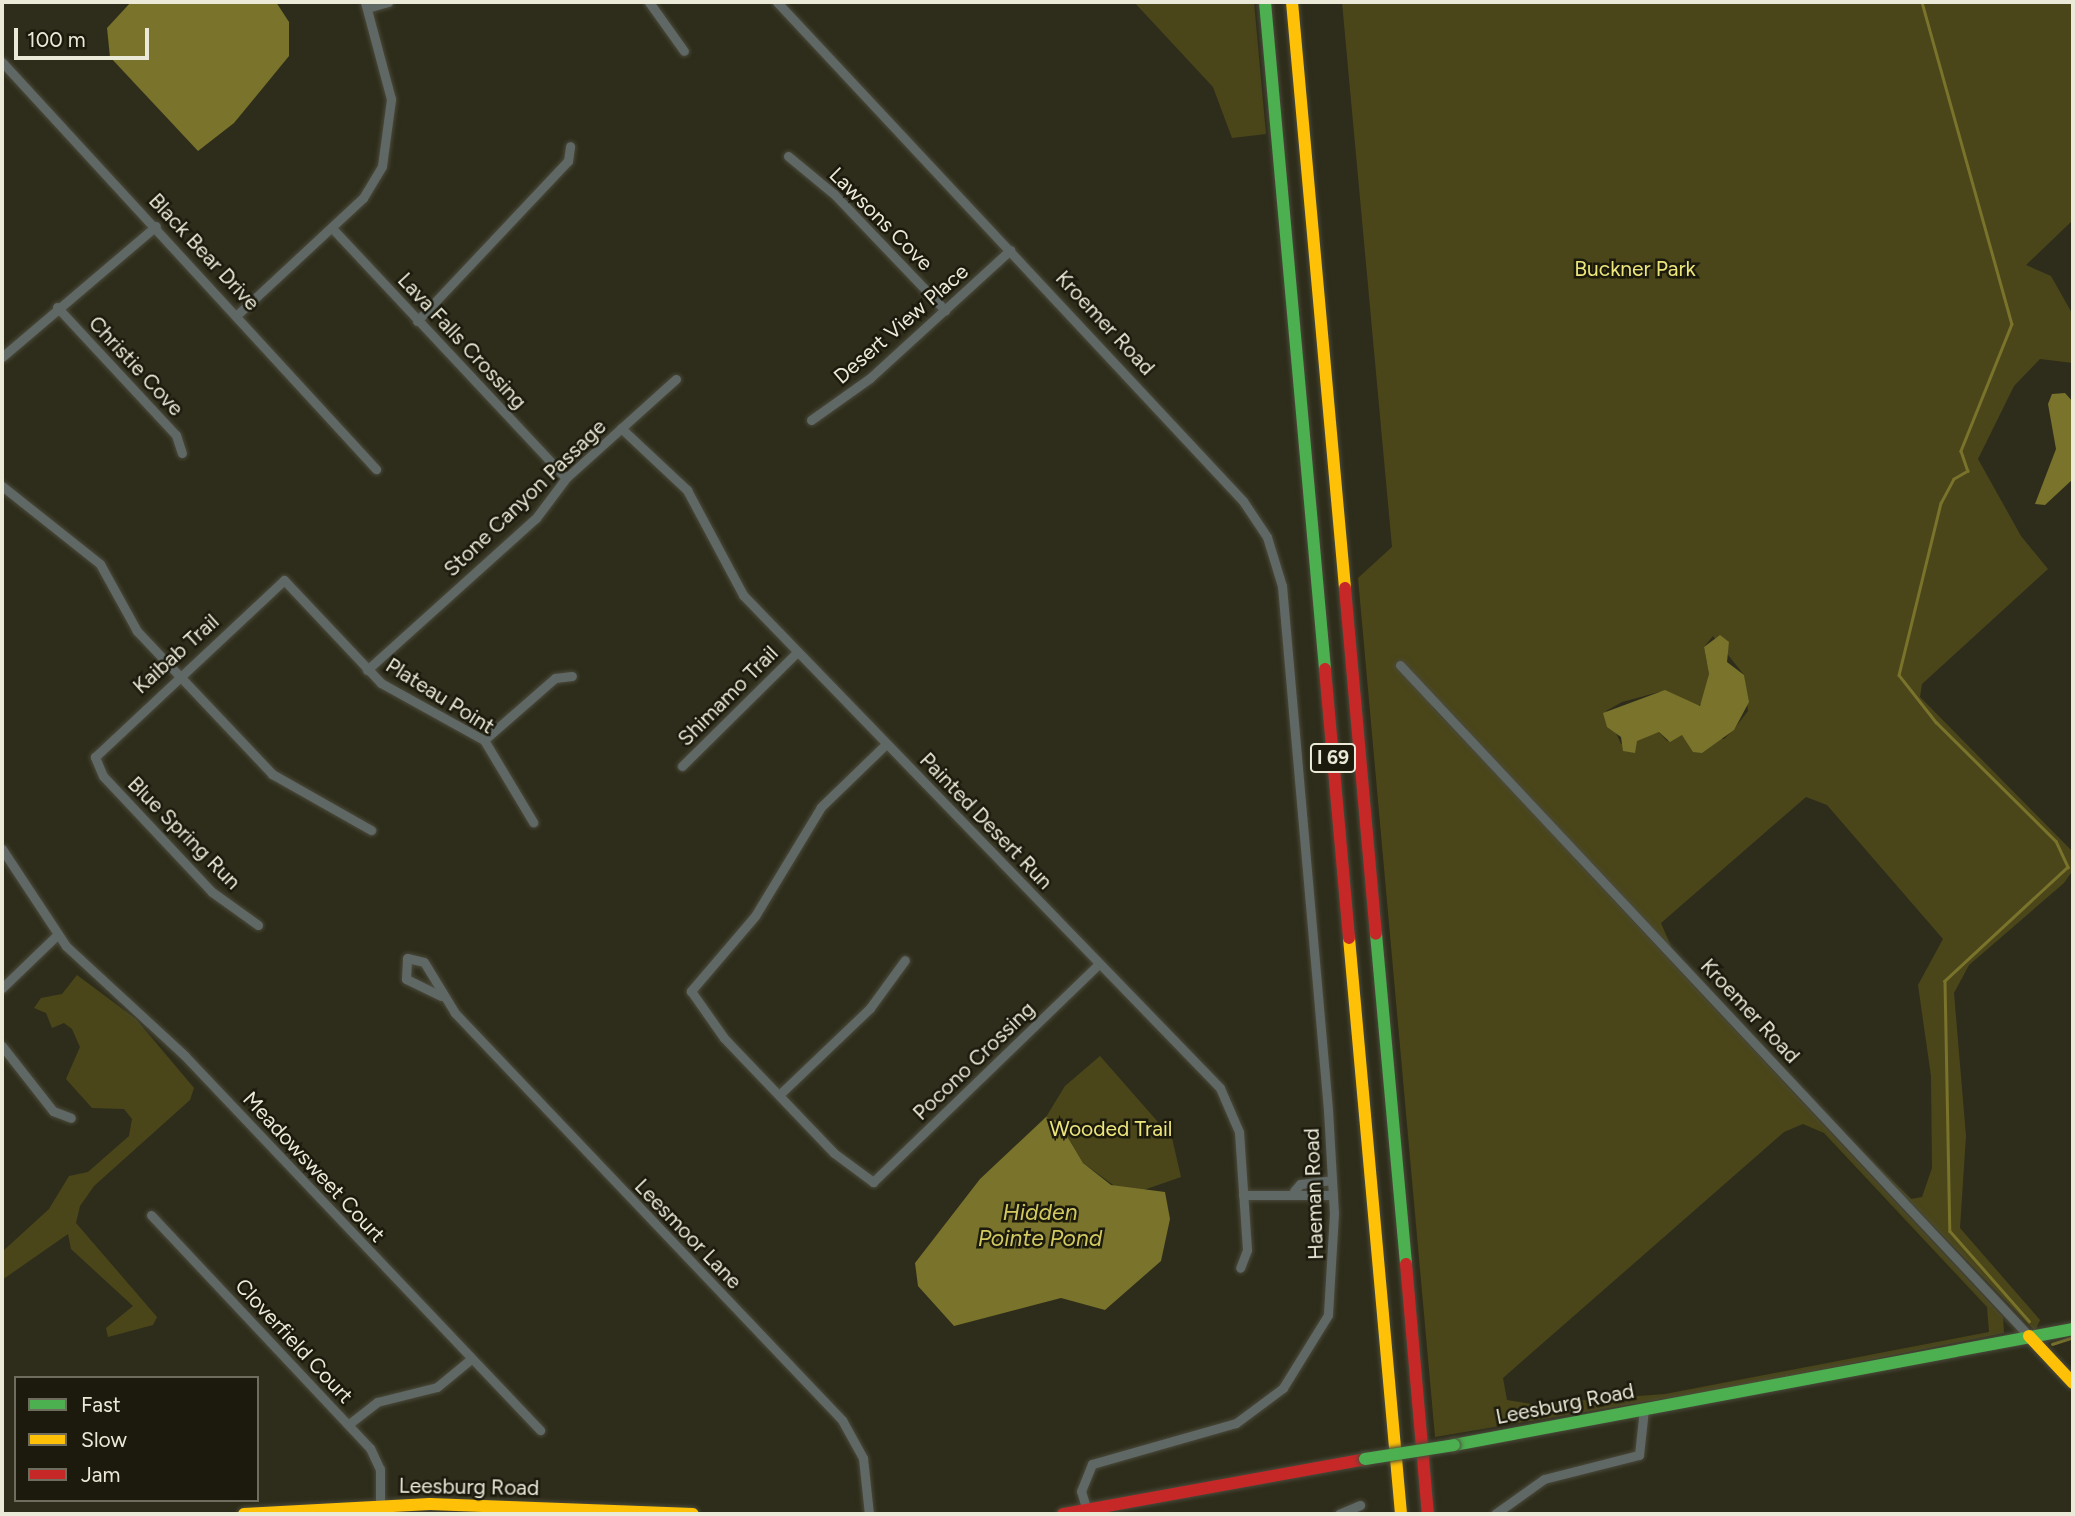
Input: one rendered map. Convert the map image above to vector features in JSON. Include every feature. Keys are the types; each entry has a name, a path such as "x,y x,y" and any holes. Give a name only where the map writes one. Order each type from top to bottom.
{"main road":[{"name":"I 69","path":"1265,2 1401,1514"},
{"name":"I 69","path":"1292,2 1428,1514"},
{"name":"Leesburg Road","path":"1063,1514 1087,1512 1365,1459 1454,1445 2073,1329"},
{"name":"Kroemer Road","path":"2029,1336 2073,1382"},
{"name":"Leesburg Road","path":"244,1514 380,1506 693,1514"}],"street":[{"path":"238,314 332,228 374,183 389,145 391,99 366,5 388,2"},
{"path":"649,2 684,51"},
{"name":"Kroemer Road","path":"777,2 1254,516 1282,586 1296,726"},
{"name":"Black Bear Drive","path":"2,62 238,314 376,469"},
{"path":"417,321 568,161 570,146"},
{"name":"Lawsons Cove","path":"788,156 834,194 945,310"},
{"path":"2,357 57,307 156,226"},
{"name":"Lava Falls Crossing","path":"332,228 566,478"},
{"name":"Desert View Place","path":"811,420 870,378 1010,250"},
{"name":"Christie Cove","path":"57,307 176,435 182,453"},
{"name":"Stone Canyon Passage","path":"367,670 536,517 566,478 676,379"},
{"name":"Painted Desert Run","path":"621,428 687,490 743,595 1225,1095 1237,1119 1247,1250 1240,1268"},
{"path":"2,486 100,564 127,618 272,774 371,830"},
{"name":"Plateau Point","path":"284,580 367,670 484,740 533,822"},
{"name":"Kaibab Trail","path":"94,757 178,675 284,580"},
{"name":"Shimamo Trail","path":"682,766 797,652"},
{"name":"Kroemer Road","path":"1400,665 2029,1336"},
{"path":"484,740 555,678 572,676"},
{"name":"Haeman Road","path":"1087,1512 1082,1479 1099,1459 1216,1433 1260,1408 1301,1366 1328,1315 1334,1284 1333,1195 1296,726"},
{"path":"886,744 821,807 755,916 691,990 724,1038 779,1095 870,1008 905,960"},
{"name":"Blue Spring Run","path":"94,757 103,776 212,892 258,925"},
{"name":"Meadowsweet Court","path":"2,849 57,935 185,1056 540,1430"},
{"path":"2,988 57,935"},
{"name":"Leesmoor Lane","path":"441,996 406,979 407,958 424,962 441,996 842,1420 863,1458 869,1514"},
{"name":"Pocono Crossing","path":"779,1095 844,1162 873,1182 1099,964"},
{"path":"2,1046 53,1111 71,1118"},
{"path":"1243,1195 1294,1191 1300,1184 1332,1180"},
{"path":"1294,1191 1300,1197 1333,1195"},
{"name":"Cloverfield Court","path":"151,1215 349,1424 377,1458 380,1506"},
{"path":"349,1424 377,1402 437,1387 471,1359"},
{"path":"1495,1514 1544,1479 1639,1455 1644,1409"},
{"path":"1339,1514 1360,1505"}],"green space":[{"path":"1134,2 1254,2 1266,134 1232,138 1213,87"},
{"name":"Buckner Park","path":"1342,2 2073,2 2073,220 2026,265 2051,276 2073,315 2073,363 2040,359 2014,386 1978,459 2021,536 2048,569 1922,684 1920,697 2073,852 2073,870 2064,883 1969,965 1954,993 1966,1136 1960,1228 2040,1320 2035,1331 1834,1123 1911,1199 1922,1197 1932,1168 1931,1076 1918,985 1943,939 1827,805 1806,797 1661,923 1673,951 1590,861 1575,859 2003,1317 2004,1333 1735,1387 1435,1437 1358,578 1392,547","holes":["1713,636 1744,675 1748,711 1734,729 1724,739 1682,735 1667,741 1659,732 1621,744 1606,711 1622,702 1659,692 1695,708 1705,701 1709,674 1704,647","1443,704 1466,728 1485,762 1433,708","1803,1124 1824,1133 1987,1307 1989,1332 1665,1394 1532,1404 1507,1400 1503,1378 1784,1132"]},
{"path":"77,975 136,1019 194,1088 190,1100 94,1186 80,1206 76,1223 157,1317 153,1325 108,1337 106,1328 133,1306 71,1249 68,1234 2,1280 2,1252 49,1209 69,1176 88,1172 129,1136 132,1119 124,1109 92,1108 66,1079 80,1047 72,1029 64,1023 52,1028 46,1013 34,1008 41,998 62,994"},
{"name":"Wooded Trail","path":"1100,1056 1172,1138 1181,1177 1138,1192 1116,1187 1083,1163 1058,1121 1046,1117 1065,1086"}],"water":[{"path":"131,2 276,2 289,22 289,56 234,123 198,151 110,57 107,28"},
{"path":"2065,393 2073,402 2073,479 2045,505 2035,504 2056,449 2048,404 2052,394"},
{"path":"1720,635 1729,642 1727,662 1744,675 1749,702 1734,730 1702,753 1693,752 1682,735 1670,742 1659,732 1637,741 1635,753 1623,751 1621,737 1607,727 1603,713 1665,690 1700,706 1709,674 1704,647"},
{"name":"Hidden Pointe Pond","path":"1046,1117 1058,1121 1083,1163 1111,1185 1165,1192 1170,1219 1161,1261 1105,1310 1061,1298 954,1326 918,1286 915,1263 980,1179"}],"waterway":[{"path":"1922,2 2012,324 1961,451 1968,471 1954,479 1941,503 1899,675 1936,722 2056,841 2068,867 1945,981 1950,1231 2029,1321"},
{"path":"2052,1344 2073,1337"}],"traffic: fast":[{"path":"1265,2 1325,669"},
{"path":"1376,934 1406,1264"},
{"path":"1454,1445 2073,1329"},
{"path":"1365,1459 1454,1445"}],"traffic: slow":[{"path":"1292,2 1345,588"},
{"path":"1349,938 1401,1514"},
{"path":"2029,1336 2073,1383"},
{"path":"244,1514 430,1504 693,1514"}],"traffic: jam":[{"path":"1345,588 1376,934"},
{"path":"1325,669 1349,938"},
{"path":"1406,1264 1428,1514"},
{"path":"1063,1514 1365,1459"}]}
